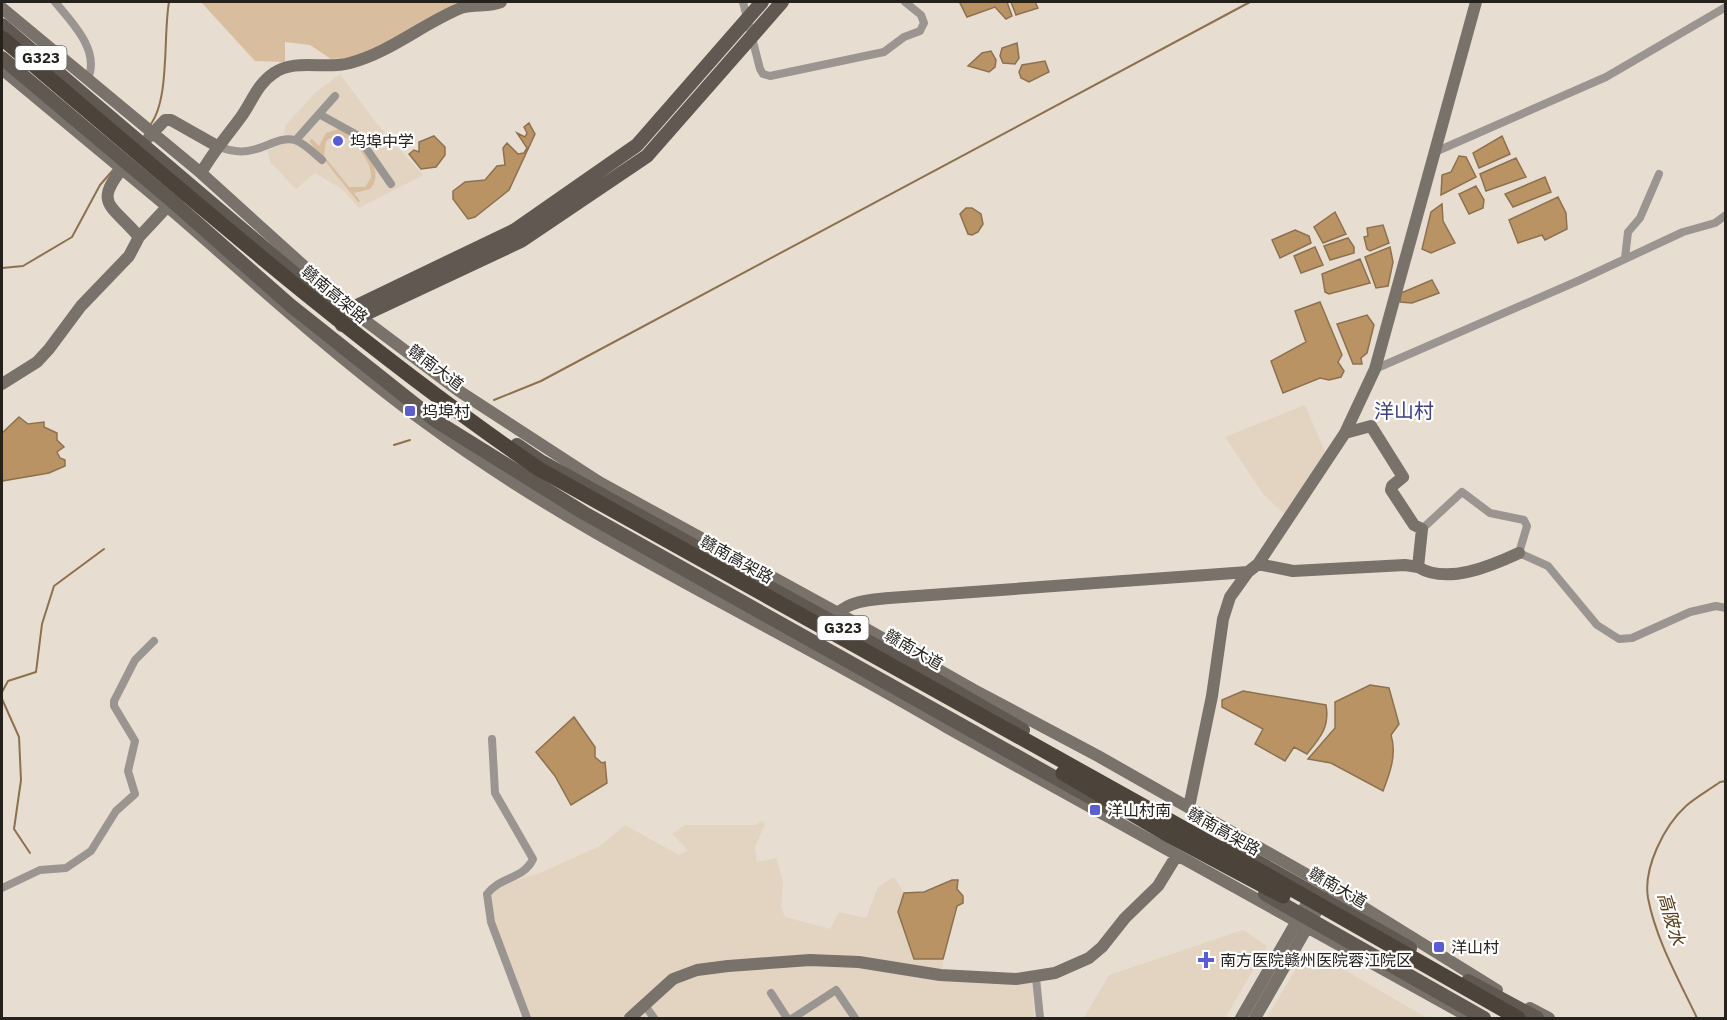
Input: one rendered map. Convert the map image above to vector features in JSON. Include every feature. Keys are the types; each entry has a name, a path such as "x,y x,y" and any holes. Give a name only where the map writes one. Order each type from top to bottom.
{"highway":[{"name":"赣南高架路","path":"2,38 359,338 468,421 539,469 1518,1018"},
{"name":"赣南高架路","path":"2,48 290,292 436,408 536,477 986,728 1170,836 1500,1018"}],"main road":[{"path":"319,332 514,230 637,145 762,2"},
{"path":"350,314 521,241 646,156 782,2"},
{"name":"G323","path":"2,25 83,85"},
{"name":"G323","path":"2,59 61,113"},
{"path":"2,59 29,92"},
{"name":"赣南大道","path":"83,85 188,181 310,284 350,314 376,342 446,395 542,462 878,646 1194,828 1256,860 1477,987 1536,1018"},
{"path":"61,113 170,204"},
{"name":"G323","path":"170,204 319,332 436,421 584,513 932,708 1180,852 1244,882 1304,921 1469,1013 1484,1018"},
{"path":"290,305 310,284"},
{"path":"359,362 376,342"},
{"path":"866,671 878,646"},
{"path":"932,708 944,685"},
{"path":"1180,852 1194,828"},
{"path":"1244,882 1256,860"},
{"path":"1469,1013 1477,987"}],"street":[{"path":"55,2 88,47 90,74 83,85"},
{"path":"198,170 242,116 254,94 271,75 281,68 348,64 404,41 435,21 464,7 486,6 501,2"},
{"path":"743,2 763,74 770,76 884,52 904,37 920,31 924,23 921,15 905,2"},
{"path":"1189,807 1212,696 1223,619 1230,597 1253,568 1345,433 1375,369 1476,2"},
{"path":"1435,152 1606,78 1725,7"},
{"path":"2,8 83,85 198,170 350,314 459,391 599,482 1189,807 1549,1018"},
{"path":"2,69 29,92 61,113"},
{"path":"296,140 335,96"},
{"path":"319,114 357,135 391,184"},
{"path":"139,237 109,205 106,191 165,120 171,120 217,146 238,153 251,152 285,140 296,140 322,160"},
{"path":"1625,258 1628,232 1640,218 1659,174"},
{"path":"2,384 37,362 50,350 81,306 129,255 139,237 170,204 426,423 576,520 1304,921"},
{"path":"1375,369 1580,280 1683,232 1715,223 1725,215"},
{"path":"1345,433 1367,425 1376,431 1403,477 1392,486 1391,490 1397,503 1414,525 1422,529"},
{"path":"1418,567 1422,529 1462,492 1490,513 1527,522 1519,553"},
{"path":"838,613 845,606 889,598 1253,568 1293,571 1405,565 1418,567 1427,573 1443,575 1493,565 1519,553 1548,566 1597,625 1619,639 1632,638 1696,611 1716,606 1725,608"},
{"path":"2,888 40,870 66,868 91,851 116,811 135,794 128,771 135,741 114,706 114,701 135,660 154,641"},
{"path":"492,738 495,793 533,859 521,874 492,886 487,894 491,922 527,1018"},
{"path":"630,1018 673,979 697,970 766,962 859,962 940,975 1036,978 1065,969 1089,958 1158,886 1180,852"},
{"path":"1241,1018 1319,895"},
{"path":"1255,1018 1304,921"},
{"path":"1036,978 1040,1018"},
{"path":"793,1018 836,990 855,1018"},
{"path":"771,993 787,1018"},
{"path":"644,1004 654,1018"}],"shaded area":[{"path":"201,2 484,2 358,57 331,59 310,45 285,42 285,62 255,61"},
{"path":"1007,2 1012,16 1006,19 995,7 967,17 960,3"},
{"path":"1011,2 1035,2 1038,8 1016,15"},
{"path":"1017,43 1019,58 1015,64 1003,63 1000,56 1002,48"},
{"path":"991,51 996,60 995,67 989,72 968,66 982,53"},
{"path":"1045,61 1049,72 1029,82 1021,78 1019,72 1022,65"},
{"name":"坞埠中学","path":"340,74 377,124 423,175 359,208 342,189 315,173 296,189 271,163 267,151 284,143 285,126 315,93"},
{"path":"529,123 535,134 509,190 475,217 468,219 453,199 453,191 465,182 485,180 497,166 505,165 503,148 507,143 518,154 524,153 527,148 517,133 525,137 527,133 524,127"},
{"path":"338,129 349,132 374,167 376,174 370,189 354,193 360,201 358,202 309,141 312,139 319,146 326,133","holes":["336,135 355,144 369,165 371,178 365,187 349,187 324,156 326,141"]},
{"path":"434,136 445,147 445,155 436,167 421,169 409,154 414,150 419,152 419,142"},
{"path":"1502,136 1510,154 1479,168 1473,153"},
{"path":"1459,156 1466,157 1476,177 1441,195 1442,175 1451,172"},
{"path":"1516,158 1526,177 1486,191 1480,174"},
{"path":"1545,177 1551,192 1513,207 1505,194"},
{"path":"1476,186 1484,200 1483,208 1469,214 1459,194"},
{"path":"1558,197 1566,213 1567,229 1545,240 1542,235 1518,243 1509,220"},
{"path":"1442,204 1443,221 1455,243 1431,253 1422,249 1431,212"},
{"path":"966,208 972,208 981,214 983,224 978,232 972,235 968,234 960,214"},
{"path":"1335,212 1346,234 1323,243 1314,227"},
{"path":"1383,225 1389,243 1370,251 1367,249 1364,237 1368,236 1367,228"},
{"path":"1295,230 1309,236 1311,243 1280,258 1272,240"},
{"path":"1348,238 1354,247 1354,253 1330,260 1324,246"},
{"path":"1315,247 1323,265 1301,273 1294,256"},
{"path":"1390,247 1393,262 1388,286 1376,288 1365,257"},
{"path":"1360,259 1370,283 1329,294 1325,292 1322,274"},
{"path":"1432,280 1439,293 1412,303 1400,302 1401,293"},
{"path":"1320,302 1342,355 1338,362 1344,371 1341,377 1329,380 1320,378 1283,393 1271,361 1306,342 1295,311"},
{"path":"1367,315 1374,325 1367,353 1361,358 1362,364 1353,364 1337,324"},
{"path":"1305,405 1325,452 1287,516 1263,494 1225,437"},
{"path":"19,417 28,424 44,422 44,427 57,433 57,440 64,447 57,452 60,458 65,460 65,466 49,473 2,481 2,433"},
{"path":"1370,685 1389,688 1399,724 1391,735 1393,756 1383,791 1331,763 1308,759 1335,728 1335,702"},
{"path":"1243,691 1326,705 1325,726 1307,754 1294,747 1285,761 1255,744 1263,729 1222,707 1222,700"},
{"path":"574,717 595,747 595,757 602,763 605,762 607,783 571,805 555,776 536,752"},
{"path":"762,821 765,824 755,847 757,862 776,858 783,881 781,908 785,917 830,929 839,912 866,918 878,887 894,877 904,893 899,904 900,919 914,958 943,959 942,971 1032,975 1034,1018 530,1018 490,906 491,891 501,885 540,873 600,846 625,825 679,855 688,850 672,834 685,825 755,825"},
{"path":"952,880 958,880 957,889 963,896 963,903 957,906 943,959 914,959 898,912 904,893 924,892"},
{"name":"南方医院赣州医院蓉江院区","path":"1243,930 1267,946 1225,1018 1084,1018 1109,975"},
{"name":"南方医院赣州医院蓉江院区","path":"1324,958 1427,1018 1267,1018 1298,965"}],"waterway":[{"path":"150,125 161,100 169,2"},
{"path":"494,400 541,381 1250,2"},
{"path":"2,268 23,266 72,237 100,185 114,169"},
{"path":"394,445 410,440"},
{"path":"2,692 8,681 36,672 42,624 54,586 104,549"},
{"path":"2,699 19,737 21,780 14,829 30,853"},
{"name":"高陂水","path":"1697,1018 1657,929 1647,886 1657,848 1678,814 1698,797 1720,782 1726,781"}],"place":[{"name":"坞埠中学","path":"338,141"},
{"name":"坞埠村","path":"410,411"},
{"name":"洋山村南","path":"1095,810"},
{"name":"洋山村","path":"1439,947"},
{"name":"南方医院赣州医院蓉江院区","path":"1206,960"}],"district":[{"name":"洋山村","path":"1404,411"}]}
